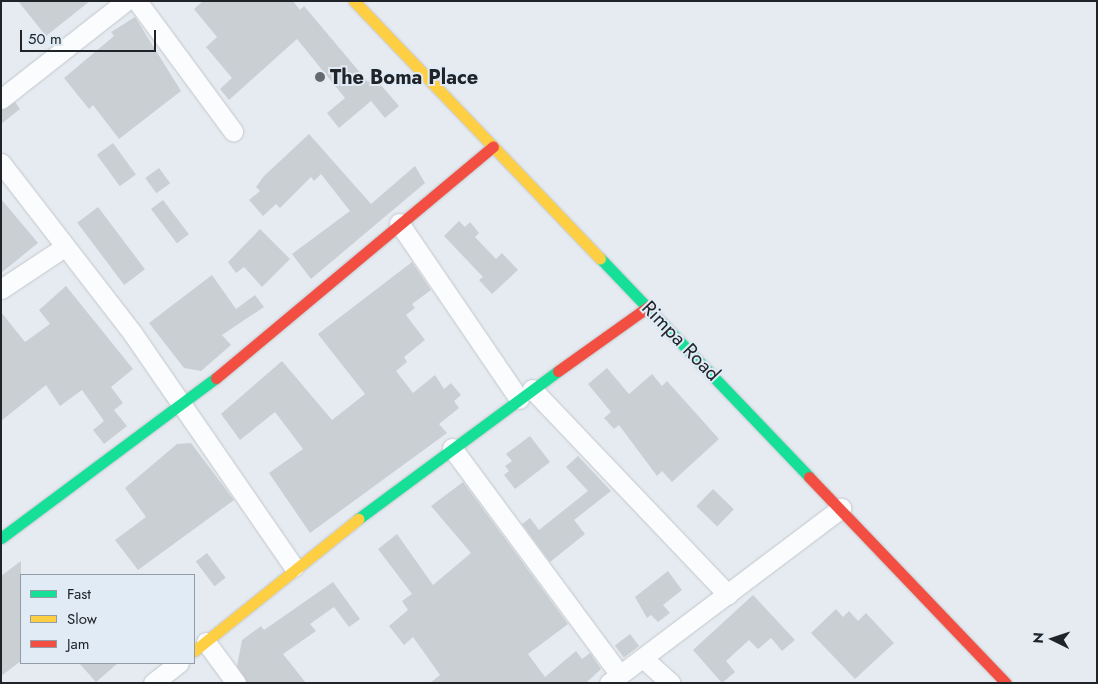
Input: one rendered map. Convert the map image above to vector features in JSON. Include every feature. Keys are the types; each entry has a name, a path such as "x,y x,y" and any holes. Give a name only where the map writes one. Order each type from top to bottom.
{"street":[{"path":"1,99 126,1"},
{"path":"137,1 233,130"},
{"name":"Rimpa Road","path":"354,1 649,306 1006,683"},
{"path":"1,538 182,406 493,146"},
{"path":"1,163 63,248 109,302 294,567"},
{"path":"399,223 526,394 728,595"},
{"path":"1,289 63,248"},
{"path":"236,683 200,646 294,567 452,448 649,306"},
{"path":"452,448 615,679 644,659 841,508"},
{"path":"644,659 670,683"},
{"path":"153,683 178,664"}],"building":[{"path":"18,1 90,1 46,36"},
{"path":"203,1 293,1 300,10 304,6 368,82 374,77 399,106 385,118 371,101 339,128 327,113 345,98 297,39 229,100 220,89 232,78 206,47 217,37 194,9"},
{"path":"135,17 181,91 119,139 93,105 89,109 64,78 114,36 111,32"},
{"path":"15,102 20,109 1,124 1,110"},
{"path":"309,134 371,204 415,166 425,183 311,279 292,254 350,211 321,174 314,181 311,177 280,208 276,204 263,216 249,200 260,191 256,187 264,176"},
{"path":"113,143 136,175 120,186 97,155"},
{"path":"159,168 170,183 156,193 145,178"},
{"path":"1,199 38,243 1,273"},
{"path":"163,200 189,234 177,243 151,209"},
{"path":"98,207 145,269 124,285 77,223"},
{"path":"459,221 465,227 470,222 479,233 475,237 496,259 502,253 518,270 492,294 479,280 483,277 444,236"},
{"path":"260,229 290,259 262,287 244,267 236,273 228,262"},
{"path":"412,262 431,290 412,304 415,308 406,315 425,340 404,357 407,362 396,371 413,393 435,375 444,389 451,383 461,395 454,401 459,408 439,424 447,433 310,533 269,473 303,449 275,412 240,440 221,414 282,361 332,420 365,394 318,334"},
{"path":"212,275 236,309 255,295 264,307 222,335 231,345 201,371 184,368 149,323"},
{"path":"66,286 133,369 111,387 123,403 114,410 127,426 104,444 93,430 104,421 82,390 60,406 46,385 1,421 1,312 25,342 50,324 39,310"},
{"path":"607,368 629,394 652,374 662,386 667,381 719,439 672,482 662,471 657,476 619,425 614,429 604,418 611,412 588,384"},
{"path":"530,436 550,462 515,489 504,475 509,471 505,466 512,461 506,454"},
{"path":"191,443 234,500 138,570 115,540 146,517 125,488 177,444"},
{"path":"578,456 611,491 574,520 585,534 550,562 522,524 530,518 539,530 588,491 566,467"},
{"path":"463,482 568,624 528,654 545,677 576,651 582,659 590,653 601,669 586,683 430,683 440,675 413,637 404,645 389,626 408,610 402,601 412,594 378,549 397,534 433,585 471,553 431,506"},
{"path":"713,489 734,509 717,526 696,506"},
{"path":"207,553 226,578 214,586 196,561"},
{"path":"21,561 20,662 1,676 1,576"},
{"path":"668,571 682,590 663,605 670,613 658,622 651,615 647,618 635,597"},
{"path":"333,582 360,619 349,627 334,607 310,624 316,631 283,654 306,683 247,683 237,666 242,640 261,626 264,630"},
{"path":"753,595 795,640 782,651 771,638 758,649 749,640 726,661 735,672 722,683 693,650"},
{"path":"836,609 843,617 849,611 858,621 866,613 894,643 855,679 811,633"},
{"path":"630,634 639,646 624,657 615,645"},
{"path":"80,664 117,664 96,682"}],"traffic: fast":[{"path":"600,258 809,477"},
{"path":"358,519 558,371"},
{"path":"1,538 216,378"}],"traffic: slow":[{"path":"354,1 600,258"},
{"path":"195,650 358,519"}],"traffic: jam":[{"path":"216,378 493,146"},
{"path":"558,371 649,306"},
{"path":"809,477 1006,683"}],"place":[{"name":"The Boma Place","path":"320,77"}]}
